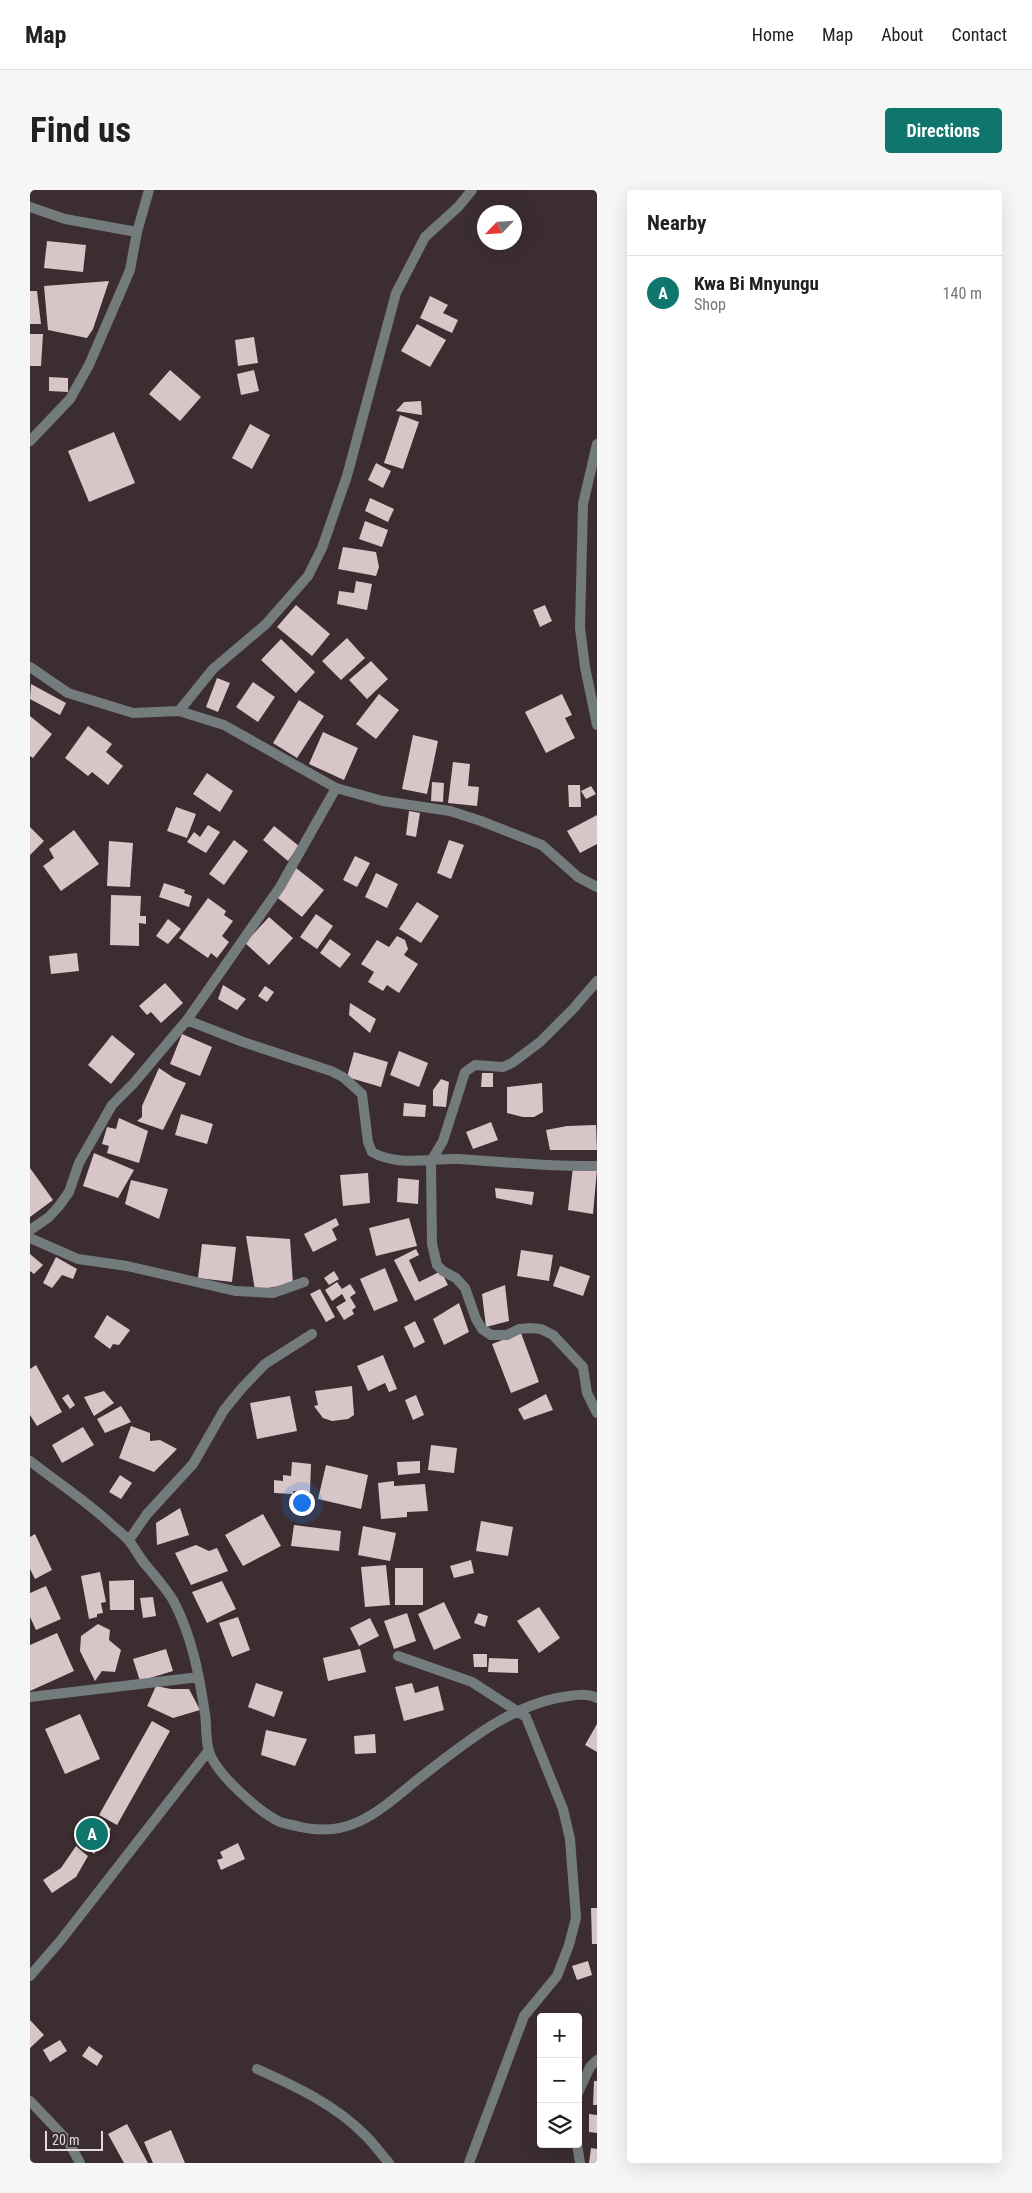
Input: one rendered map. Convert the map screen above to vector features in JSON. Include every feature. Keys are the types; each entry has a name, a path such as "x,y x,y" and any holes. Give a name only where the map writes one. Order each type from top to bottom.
{"street":[{"path":"30,441 70,399 89,365 130,270 137,232 149,190"},
{"path":"179,711 213,669 266,624 308,576 322,548 347,476 396,293 425,237 458,208 472,190"},
{"path":"30,207 65,219 137,232"},
{"path":"597,444 583,504 580,628 585,667 597,724"},
{"path":"30,668 68,693 133,713 179,711 224,726 336,788 383,801 450,811 481,821 542,846 578,877 597,887"},
{"path":"30,1230 49,1217 69,1192 79,1162 112,1105 133,1084 187,1020 280,886 336,788"},
{"path":"597,981 573,1009 540,1042 512,1063 504,1067 475,1065 465,1072 443,1141 431,1161 432,1244 438,1265 442,1271 456,1278 465,1288 476,1319 486,1332 499,1336 508,1335 519,1328 541,1329 553,1335 584,1368 587,1393 597,1413"},
{"path":"187,1020 242,1042 331,1071 343,1077 362,1094 368,1142 372,1152 381,1157 394,1160 431,1161 451,1159 565,1166 597,1166"},
{"path":"30,1238 78,1259 127,1266 234,1290 273,1293 304,1282"},
{"path":"129,1540 147,1514 194,1464 202,1445 224,1410 242,1388 265,1364 312,1334"},
{"path":"30,1461 99,1512 129,1540 136,1553 172,1599 188,1630 195,1655 208,1750 218,1771 263,1811 281,1822 310,1829 329,1830 350,1826 387,1806 423,1775 481,1732 518,1712 537,1703 554,1699 572,1695 596,1694"},
{"path":"398,1656 472,1682 526,1717 563,1809 570,1839 576,1918 569,1944 557,1976 524,2016 469,2163"},
{"path":"30,1697 199,1678"},
{"path":"30,1976 61,1940 208,1750"},
{"path":"582,2084 590,2067 597,2060"},
{"path":"257,2069 293,2085 346,2119 366,2136 389,2163"},
{"path":"30,2101 68,2141 80,2163"},
{"path":"578,2148 580,2163"}],"building":[{"path":"47,241 86,245 83,272 44,268"},
{"path":"109,281 93,329 87,338 48,330 44,286"},
{"path":"30,291 37,291 41,324 30,324"},
{"path":"430,296 448,305 443,313 458,320 452,333 420,318"},
{"path":"417,324 446,340 430,367 401,351"},
{"path":"30,334 43,334 41,366 30,366"},
{"path":"254,337 258,363 238,366 235,340"},
{"path":"170,370 201,397 180,421 149,394"},
{"path":"254,370 259,391 241,395 237,374"},
{"path":"49,377 68,378 68,392 49,391"},
{"path":"421,401 422,415 396,411 404,402"},
{"path":"400,415 419,422 403,469 384,463"},
{"path":"250,424 270,435 252,469 232,458"},
{"path":"114,432 135,483 89,502 68,451"},
{"path":"376,463 391,471 383,488 368,480"},
{"path":"370,498 394,509 388,522 365,511"},
{"path":"365,521 388,530 382,547 359,539"},
{"path":"343,547 376,552 379,567 376,576 338,569"},
{"path":"356,581 372,584 367,610 337,604 339,591 354,593"},
{"path":"296,605 330,634 312,656 277,627"},
{"path":"545,605 552,621 540,627 533,610"},
{"path":"347,638 365,658 341,680 322,661"},
{"path":"281,639 315,672 296,693 261,660"},
{"path":"371,661 388,679 367,699 349,680"},
{"path":"217,678 230,683 218,712 206,707"},
{"path":"253,682 275,697 258,722 236,707"},
{"path":"31,684 66,703 60,715 30,699"},
{"path":"379,694 399,710 376,739 356,724"},
{"path":"562,694 572,715 565,718 575,738 546,753 525,712"},
{"path":"299,700 324,716 297,758 273,743"},
{"path":"30,716 52,734 33,758 30,756"},
{"path":"88,726 112,744 106,752 123,766 108,785 92,772 88,776 65,758"},
{"path":"323,732 358,748 344,780 309,764"},
{"path":"413,735 438,741 427,794 402,789"},
{"path":"453,762 470,764 468,786 479,787 477,806 448,803"},
{"path":"207,773 233,791 220,812 193,794"},
{"path":"432,782 444,783 443,802 431,801"},
{"path":"568,785 580,785 581,807 569,807"},
{"path":"591,786 596,794 586,799 581,791"},
{"path":"176,807 196,814 187,838 167,831"},
{"path":"409,811 420,813 416,837 406,835"},
{"path":"597,815 597,844 580,853 567,831"},
{"path":"208,825 220,832 206,853 187,842 194,832 200,837"},
{"path":"274,826 299,846 288,861 263,840"},
{"path":"30,827 44,841 30,855"},
{"path":"74,830 99,864 61,891 43,866 54,858 49,849"},
{"path":"234,840 248,851 224,885 209,874"},
{"path":"449,840 464,845 451,879 437,873"},
{"path":"109,841 133,843 130,887 107,886"},
{"path":"355,856 370,863 357,887 343,880"},
{"path":"296,868 324,890 302,917 274,895"},
{"path":"376,873 398,884 387,908 365,897"},
{"path":"164,883 185,890 184,893 192,896 189,907 159,897"},
{"path":"111,895 141,896 140,916 146,916 146,924 139,923 139,946 110,945"},
{"path":"208,898 226,911 224,915 233,921 222,936 229,942 217,958 211,953 208,958 179,938"},
{"path":"417,902 439,916 421,943 399,929"},
{"path":"316,914 333,926 317,949 300,937"},
{"path":"269,917 293,938 269,965 245,943"},
{"path":"168,919 181,929 168,944 156,936"},
{"path":"397,936 405,940 408,949 404,955 418,964 399,993 387,985 383,991 368,982 374,972 361,964 377,940 389,947"},
{"path":"330,939 351,954 340,968 320,953"},
{"path":"77,953 79,971 51,974 49,956"},
{"path":"165,983 183,1003 161,1023 151,1012 147,1015 139,1006"},
{"path":"223,985 246,999 237,1010 218,999"},
{"path":"265,986 274,992 267,1002 258,996"},
{"path":"350,1003 376,1019 370,1033 349,1015"},
{"path":"182,1034 212,1047 200,1076 170,1064"},
{"path":"112,1035 135,1054 111,1084 88,1065"},
{"path":"399,1051 428,1063 419,1087 390,1075"},
{"path":"354,1052 388,1062 381,1087 347,1077"},
{"path":"159,1068 186,1083 163,1130 137,1121 142,1117 142,1106"},
{"path":"482,1073 493,1073 493,1087 481,1087"},
{"path":"441,1079 449,1082 446,1107 433,1106 433,1090"},
{"path":"542,1083 543,1112 534,1117 523,1117 507,1113 507,1087"},
{"path":"404,1103 426,1105 425,1117 403,1116"},
{"path":"181,1114 213,1124 207,1144 175,1135"},
{"path":"119,1118 148,1131 139,1163 107,1153 109,1146 102,1144 107,1127 116,1129"},
{"path":"491,1122 498,1140 473,1149 466,1132"},
{"path":"596,1125 597,1150 550,1150 546,1130 567,1126"},
{"path":"94,1153 134,1170 118,1198 83,1186"},
{"path":"573,1167 597,1169 593,1214 568,1210"},
{"path":"30,1168 53,1200 30,1217"},
{"path":"368,1173 370,1203 343,1206 340,1175"},
{"path":"398,1178 419,1180 418,1204 397,1202"},
{"path":"131,1180 168,1189 159,1219 125,1204"},
{"path":"495,1188 534,1192 532,1205 496,1198"},
{"path":"336,1218 339,1225 332,1229 337,1240 313,1252 304,1234"},
{"path":"409,1218 417,1246 376,1256 369,1228"},
{"path":"246,1236 290,1239 293,1284 255,1290"},
{"path":"202,1244 236,1247 232,1282 198,1278"},
{"path":"416,1249 419,1255 409,1260 419,1282 441,1271 448,1285 415,1301 394,1260"},
{"path":"521,1250 553,1255 549,1281 517,1276"},
{"path":"30,1254 43,1265 34,1274 30,1271"},
{"path":"56,1257 77,1269 73,1279 62,1275 52,1288 43,1283"},
{"path":"560,1266 590,1276 583,1296 553,1286"},
{"path":"385,1268 398,1301 374,1311 360,1279"},
{"path":"334,1271 339,1279 329,1285 324,1278"},
{"path":"337,1282 342,1289 350,1284 356,1293 350,1297 356,1307 352,1310 354,1314 344,1320 336,1307 346,1301 342,1294 332,1301 325,1290"},
{"path":"505,1285 509,1321 486,1327 482,1294"},
{"path":"320,1289 335,1317 326,1322 310,1294"},
{"path":"459,1303 469,1332 444,1345 433,1319"},
{"path":"107,1315 130,1330 119,1345 113,1344 110,1349 94,1337"},
{"path":"415,1321 425,1342 414,1348 404,1327"},
{"path":"521,1333 539,1382 511,1393 492,1344"},
{"path":"383,1355 397,1389 389,1392 385,1383 368,1391 357,1366"},
{"path":"36,1365 62,1412 37,1426 30,1415 30,1369"},
{"path":"352,1386 354,1415 348,1419 332,1421 323,1418 314,1406 318,1405 315,1391"},
{"path":"104,1391 114,1403 94,1416 84,1397"},
{"path":"68,1394 75,1405 70,1409 62,1398"},
{"path":"546,1394 553,1410 524,1420 518,1409"},
{"path":"416,1395 424,1415 413,1420 405,1400"},
{"path":"290,1396 297,1431 257,1439 250,1403"},
{"path":"121,1406 131,1422 105,1433 97,1419"},
{"path":"131,1426 150,1433 150,1441 160,1440 177,1449 154,1472 119,1458"},
{"path":"83,1427 94,1445 62,1463 52,1445"},
{"path":"431,1445 457,1448 454,1473 428,1470"},
{"path":"420,1461 420,1473 398,1475 397,1462"},
{"path":"292,1462 311,1464 310,1492 293,1491 293,1494 274,1493 274,1480 283,1481 283,1475 291,1476"},
{"path":"326,1465 368,1475 361,1509 318,1499"},
{"path":"120,1475 132,1483 121,1499 109,1492"},
{"path":"394,1481 394,1486 425,1484 428,1511 407,1512 407,1517 381,1519 378,1483"},
{"path":"180,1508 189,1535 157,1545 156,1523"},
{"path":"263,1514 281,1546 243,1566 225,1535"},
{"path":"481,1521 513,1527 508,1556 476,1551"},
{"path":"294,1525 341,1531 339,1551 291,1546"},
{"path":"363,1526 396,1533 390,1561 358,1555"},
{"path":"35,1534 52,1570 35,1579 30,1569 30,1537"},
{"path":"196,1545 209,1551 217,1548 228,1571 191,1585 175,1553"},
{"path":"471,1560 474,1573 454,1578 450,1566"},
{"path":"386,1565 390,1605 365,1607 361,1567"},
{"path":"395,1568 423,1568 423,1605 395,1605"},
{"path":"100,1572 106,1602 101,1603 103,1613 89,1619 81,1576"},
{"path":"134,1580 134,1610 110,1610 109,1581"},
{"path":"222,1581 236,1609 207,1623 192,1592"},
{"path":"46,1586 61,1619 36,1630 30,1617 30,1593"},
{"path":"153,1597 156,1616 143,1618 140,1598"},
{"path":"444,1602 461,1638 434,1650 418,1614"},
{"path":"539,1607 560,1638 539,1653 517,1621"},
{"path":"407,1613 416,1641 394,1649 384,1621"},
{"path":"478,1613 488,1616 485,1627 474,1623"},
{"path":"238,1617 250,1650 232,1657 219,1623"},
{"path":"370,1618 379,1636 359,1646 350,1628"},
{"path":"98,1624 110,1630 109,1640 121,1650 115,1672 102,1671 95,1681 80,1651 81,1636"},
{"path":"57,1633 74,1671 30,1691 30,1645"},
{"path":"166,1649 173,1671 140,1681 133,1659"},
{"path":"360,1649 366,1672 328,1681 323,1658"},
{"path":"473,1654 487,1654 487,1667 474,1667"},
{"path":"489,1658 518,1659 518,1673 488,1672"},
{"path":"256,1683 283,1692 274,1717 248,1707"},
{"path":"412,1683 415,1693 438,1686 444,1710 404,1721 395,1687"},
{"path":"156,1686 171,1689 189,1689 200,1710 173,1718 147,1706"},
{"path":"80,1714 100,1759 65,1774 45,1729"},
{"path":"152,1721 170,1731 117,1825 99,1815"},
{"path":"597,1724 597,1752 585,1745"},
{"path":"266,1730 307,1739 295,1766 261,1755"},
{"path":"375,1734 376,1753 355,1754 354,1736"},
{"path":"92,1816 111,1829 94,1854 76,1841"},
{"path":"238,1843 245,1859 221,1870 217,1860 223,1858 220,1852"},
{"path":"76,1846 88,1856 76,1877 52,1893 43,1880 61,1868"},
{"path":"591,1908 597,1908 597,1944 592,1944"},
{"path":"588,1961 592,1975 577,1980 572,1966"},
{"path":"30,2020 44,2035 30,2048"},
{"path":"60,2040 67,2051 50,2062 43,2050"},
{"path":"89,2046 103,2056 97,2066 82,2056"},
{"path":"594,2081 597,2081 597,2105 593,2105"},
{"path":"589,2114 597,2115 597,2133 589,2132"},
{"path":"127,2124 148,2163 124,2163 108,2134"},
{"path":"171,2130 185,2163 153,2163 144,2142"},
{"path":"591,2148 597,2149 597,2163 589,2163"}],"place":[{"name":"Kwa Bi Mnyungu","path":"92,1834"}]}
